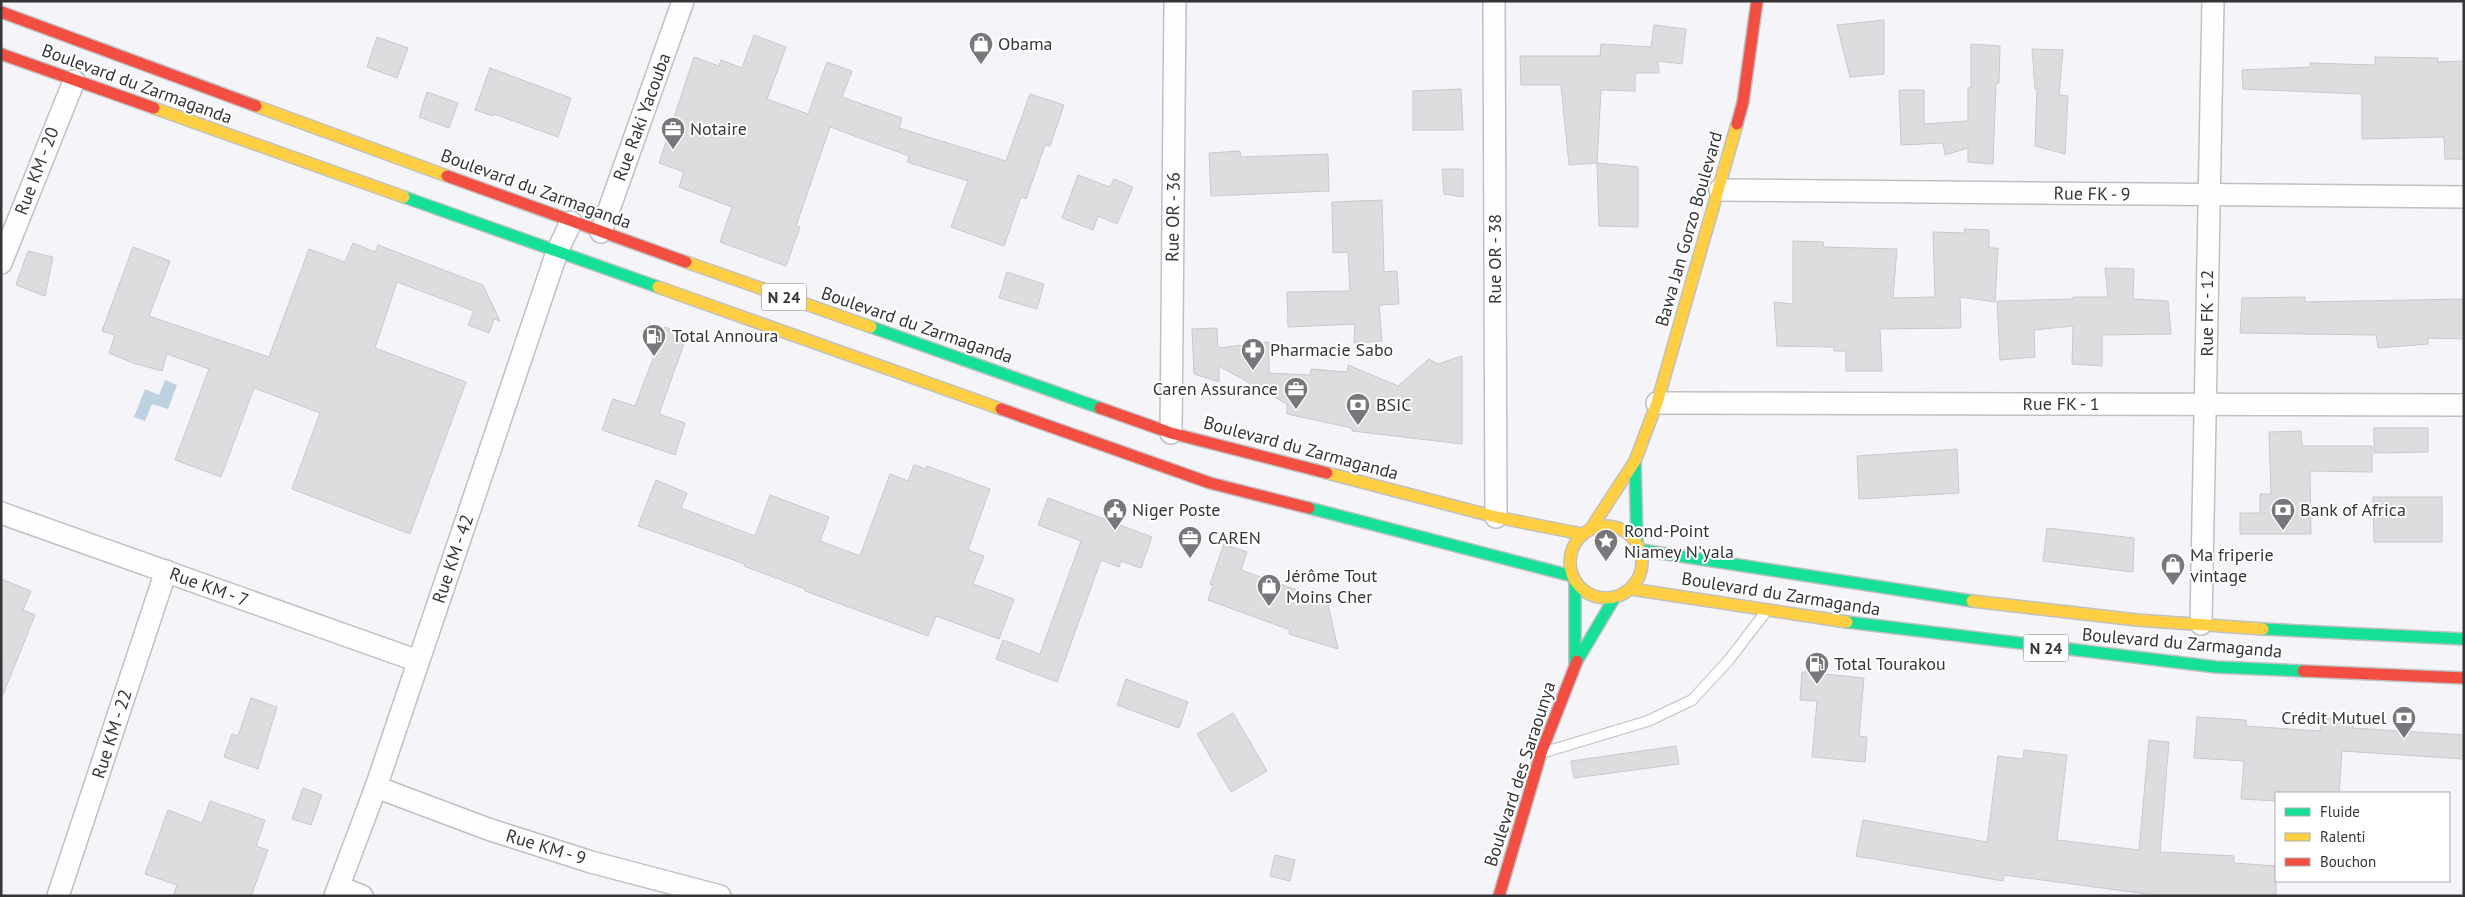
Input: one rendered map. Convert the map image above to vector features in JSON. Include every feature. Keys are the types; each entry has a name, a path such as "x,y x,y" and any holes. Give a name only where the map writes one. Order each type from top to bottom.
{"main road":[{"name":"Bawa Jan Gorzo Boulevard","path":"1592,527 1635,461 1657,403 1720,190 1743,102 1757,1"},
{"name":"Boulevard du Zarmaganda","path":"1,12 571,222 1171,433 1496,517 1582,534"},
{"name":"Boulevard du Zarmaganda","path":"1,54 1210,483 1574,578"},
{"name":"Bawa Jan Gorzo Boulevard","path":"1635,461 1639,546"},
{"path":"1612,525 1622,528 1639,546 1643,560 1641,570 1631,588 1615,597 1606,598 1588,594 1574,578 1570,554 1575,542 1582,534 1592,527 1612,525"},
{"name":"Boulevard du Zarmaganda","path":"1639,546 1879,589 2090,615 2200,624 2464,639"},
{"name":"Boulevard des Saraounya","path":"1574,578 1575,664"},
{"name":"Boulevard du Zarmaganda","path":"1631,588 1865,625 2216,667 2464,678"},
{"name":"Boulevard des Saraounya","path":"1499,896 1541,754 1575,664 1615,597"}],"street":[{"name":"Rue Raki Yacouba","path":"601,232 683,1"},
{"name":"Rue OR - 36","path":"1171,433 1175,1"},
{"name":"Rue OR - 38","path":"1494,1 1496,517"},
{"name":"Rue FK - 12","path":"2200,624 2207,404 2208,195 2213,1"},
{"name":"Rue KM - 20","path":"1,263 74,81"},
{"name":"Rue FK - 9","path":"1720,190 2464,197"},
{"name":"Rue KM - 42","path":"337,891 376,787 558,252 571,222"},
{"name":"Rue FK - 1","path":"1657,403 2464,405"},
{"name":"Rue KM - 7","path":"1,512 418,661"},
{"name":"Rue KM - 22","path":"58,896 166,571"},
{"name":"Rue KM - 9","path":"376,787 488,829 591,862 686,891 720,896"},
{"path":"337,891 362,896"}],"lane":[{"path":"1541,754 1648,721 1692,700 1728,661 1767,610"}],"water":[{"path":"165,380 177,385 168,409 152,404 145,421 134,417 145,389 159,395"}],"building":[{"path":"1884,20 1884,74 1850,77 1837,25"},
{"path":"1654,25 1686,29 1682,64 1658,61 1659,73 1635,73 1635,91 1601,90 1597,163 1569,165 1561,85 1521,85 1520,56 1600,56 1601,44 1651,47"},
{"path":"754,35 786,47 767,99 808,114 827,62 852,71 842,97 902,118 899,128 1006,161 1030,94 1064,105 1050,146 1045,145 1026,199 1021,197 1004,246 951,227 968,181 907,162 909,156 830,127 796,226 800,227 786,266 720,242 732,207 679,187 684,172 659,163 694,57 719,66 721,60 742,68"},
{"path":"377,37 408,48 397,78 367,67"},
{"path":"1971,44 2000,46 1999,83 1996,83 1993,164 1968,162 1968,148 1945,155 1943,143 1901,145 1899,90 1924,90 1924,124 1968,121 1968,88 1971,88"},
{"path":"2032,49 2063,50 2059,95 2068,96 2065,154 2035,146 2037,89 2035,89"},
{"path":"2375,57 2438,58 2438,62 2464,61 2464,159 2445,159 2444,137 2362,139 2362,94 2243,89 2242,70 2310,67 2310,63 2375,65"},
{"path":"490,68 571,98 558,137 494,114 493,116 475,110"},
{"path":"1461,89 1463,130 1413,130 1413,91"},
{"path":"427,92 458,103 449,128 419,117"},
{"path":"1240,151 1241,157 1328,154 1329,191 1211,196 1209,153"},
{"path":"1597,163 1638,167 1638,227 1599,226"},
{"path":"1442,169 1463,169 1463,197 1444,194"},
{"path":"1078,175 1110,187 1114,179 1133,187 1117,224 1098,216 1093,230 1062,218"},
{"path":"1382,200 1384,272 1397,271 1399,304 1379,305 1382,341 1354,343 1355,324 1288,327 1287,292 1350,291 1348,252 1333,253 1332,202"},
{"path":"1964,229 1989,230 1989,248 1998,248 1995,302 1960,297 1961,328 1880,329 1882,371 1846,371 1846,351 1834,351 1834,347 1777,346 1774,302 1793,304 1793,241 1823,242 1824,247 1897,249 1893,298 1935,297 1933,232 1964,233"},
{"path":"353,243 375,252 378,245 483,285 500,321 494,319 489,333 468,325 474,311 397,282 375,348 466,382 410,534 292,489 320,413 254,388 221,477 175,460 209,369 167,354 162,371 133,363 109,353 115,335 102,331 133,247 170,261 149,316 269,357 309,249 345,262"},
{"path":"28,251 53,257 45,296 16,285"},
{"path":"2105,268 2134,269 2133,299 2168,301 2171,334 2102,335 2102,366 2072,364 2073,326 2034,330 2035,357 2000,360 1997,301 2108,297"},
{"path":"1007,272 1044,284 1037,309 999,298"},
{"path":"2305,297 2305,302 2464,299 2464,339 2428,338 2428,344 2378,348 2376,335 2240,333 2242,298"},
{"path":"665,327 687,335 659,414 685,423 675,455 602,430 613,399 635,406"},
{"path":"1217,328 1218,348 1269,342 1269,373 1311,375 1311,369 1347,372 1348,365 1398,386 1429,359 1438,364 1462,356 1462,444 1352,431 1352,428 1287,414 1287,404 1219,366 1219,382 1194,374 1192,329"},
{"path":"2374,428 2428,428 2428,452 2374,453"},
{"path":"2301,431 2302,446 2372,446 2372,472 2310,471 2311,534 2240,534 2240,513 2260,513 2260,494 2271,494 2269,432"},
{"path":"1957,449 1959,493 1859,499 1857,456"},
{"path":"914,465 926,469 927,466 990,489 968,550 984,556 973,584 1014,599 999,639 936,616 928,636 805,591 805,589 744,566 745,564 638,526 656,480 687,493 681,508 755,536 770,495 829,517 820,541 860,556 890,474 908,481"},
{"path":"2373,497 2442,497 2442,542 2374,542"},
{"path":"1048,498 1152,537 1141,568 1121,561 1119,567 1101,560 1057,682 996,659 1003,640 1040,654 1081,541 1038,525"},
{"path":"2047,528 2134,538 2133,572 2043,561"},
{"path":"1224,544 1247,552 1241,570 1297,590 1295,595 1328,604 1338,649 1289,634 1290,630 1208,600 1213,585 1210,584"},
{"path":"1,579 31,591 23,610 35,615 2,697"},
{"path":"1802,672 1864,678 1859,736 1867,737 1865,762 1812,757 1817,701 1800,700"},
{"path":"1126,679 1188,702 1179,728 1117,705"},
{"path":"251,698 277,707 258,769 224,757 232,734 238,736"},
{"path":"1233,713 1267,771 1231,792 1197,734"},
{"path":"2197,717 2246,720 2246,726 2320,731 2321,718 2354,720 2353,728 2464,735 2464,759 2342,751 2339,792 2275,792 2275,801 2241,799 2244,761 2194,758"},
{"path":"2149,740 2169,742 2160,852 2234,856 2234,863 2275,866 2276,896 2155,895 2004,875 2003,881 1856,856 1863,820 1987,842 1998,756 2023,759 2024,750 2067,755 2057,840 2139,850"},
{"path":"1676,746 1679,764 1574,778 1571,761"},
{"path":"303,788 322,795 311,825 292,819"},
{"path":"210,801 265,820 256,846 268,850 251,896 173,896 177,885 145,874 168,810 202,823"},
{"path":"1275,855 1295,860 1290,881 1270,876"}],"traffic: fast":[{"path":"404,197 658,287"},
{"path":"871,327 1100,408"},
{"path":"1635,461 1637,541"},
{"path":"1309,508 1572,576"},
{"path":"1641,550 1972,601"},
{"path":"1575,581 1575,664"},
{"path":"1577,661 1615,597"},
{"path":"1847,622 2216,667 2303,671"},
{"path":"2263,629 2464,639"}],"traffic: slow":[{"path":"256,106 447,176"},
{"path":"154,108 404,197"},
{"path":"1592,527 1635,461 1657,403 1737,124"},
{"path":"686,262 871,327"},
{"path":"658,287 1001,409"},
{"path":"1327,473 1496,517 1582,534"},
{"path":"1613,526 1632,536 1640,548 1642,562 1640,576 1632,588 1620,596 1599,598 1580,588 1572,576 1570,555 1580,536 1592,528 1613,526"},
{"path":"1631,589 1847,622"},
{"path":"1972,601 2137,620 2263,629"}],"traffic: jam":[{"path":"1737,124 1743,102 1757,1"},
{"path":"1,12 256,106"},
{"path":"1,54 154,108"},
{"path":"447,176 686,262"},
{"path":"1100,408 1171,433 1327,473"},
{"path":"1001,409 1210,483 1309,508"},
{"path":"1499,896 1541,753 1577,661"},
{"path":"2303,671 2464,678"}],"place":[{"name":"Obama","path":"981,65"},
{"name":"Notaire","path":"673,150"},
{"name":"Total Annoura","path":"654,357"},
{"name":"Pharmacie Sabo","path":"1253,371"},
{"name":"Caren Assurance","path":"1296,410"},
{"name":"BSIC","path":"1358,426"},
{"name":"Niger Poste","path":"1115,531"},
{"name":"Bank of Africa","path":"2283,531"},
{"name":"CAREN","path":"1190,559"},
{"name":"Rond-Point Niamey N'yala","path":"1606,562"},
{"name":"Ma friperie vintage","path":"2173,586"},
{"name":"Jérôme Tout Moins Cher","path":"1269,607"},
{"name":"Total Tourakou","path":"1817,685"},
{"name":"Crédit Mutuel","path":"2404,739"}]}
